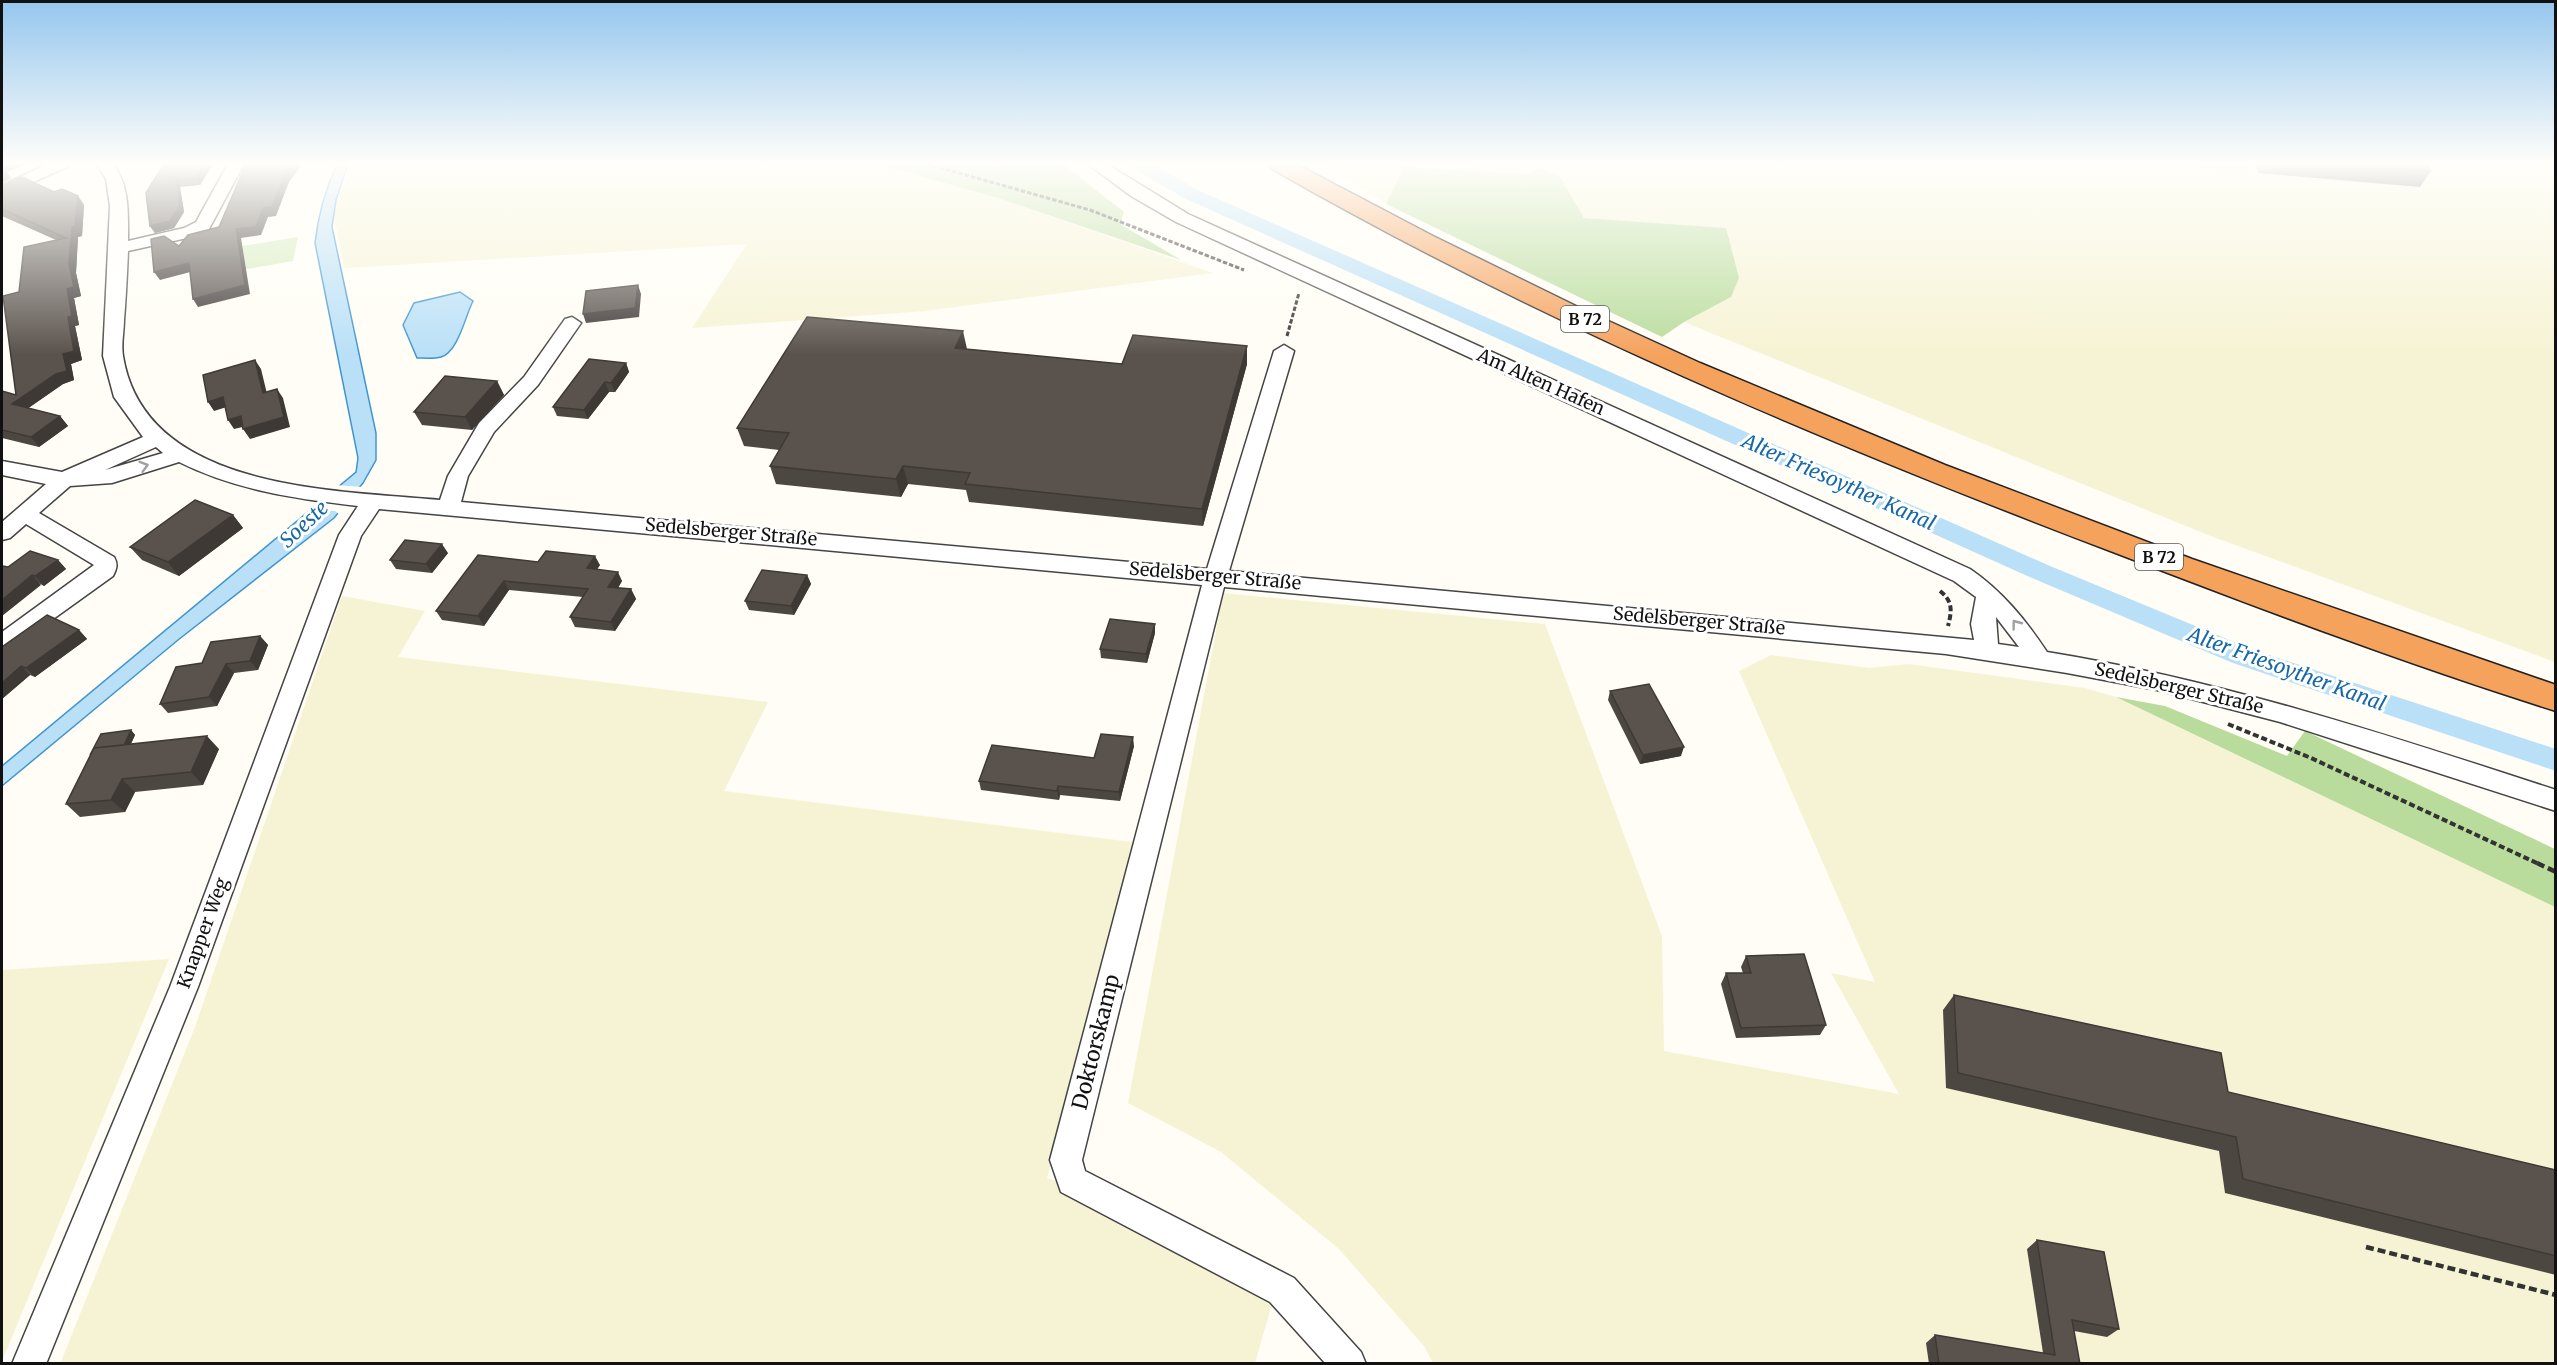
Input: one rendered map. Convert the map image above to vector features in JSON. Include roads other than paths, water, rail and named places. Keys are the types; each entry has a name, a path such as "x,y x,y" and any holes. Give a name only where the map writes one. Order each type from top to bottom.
{"highway":[{"name":"B 72","path":"1397,228 1685,367 1950,478 2199,572 2556,698"}],"street":[{"name":"Sedelsberger Straße","path":"119,228 113,356 121,391 137,418 179,455 203,467 244,481 309,494 367,500 1216,576 1946,645 2121,673 2282,712 2556,801"},
{"path":"119,248 190,232 198,228"},
{"name":"Am Alten Hafen","path":"1203,228 1888,539 1962,575 2016,621 2039,659"},
{"path":"449,507 458,476 486,428 531,381 572,322"},
{"name":"Doktorskamp","path":"1284,351 1216,576 1066,1160 1072,1182 1282,1290 1349,1364"},
{"path":"2,533 66,478 130,453 158,438"},
{"path":"2,468 66,478 89,479 121,473 179,455"},
{"name":"Knapper Weg","path":"29,1364 184,987 350,536 367,500"},
{"path":"2,644 105,570 106,562 23,515"},
{"path":"1987,651 1983,624 1988,595"}],"water":[{"name":"Soeste","path":"317,228 332,228 376,433 376,460 363,483 334,518 178,640 2,786 2,766 356,472 358,458 315,243"},
{"path":"460,292 473,301 452,348 441,357 417,358 403,325 414,303"}],"waterway":[{"name":"Alter Friesoyther Kanal","path":"1267,228 2041,572 2242,656 2556,760"}]}
